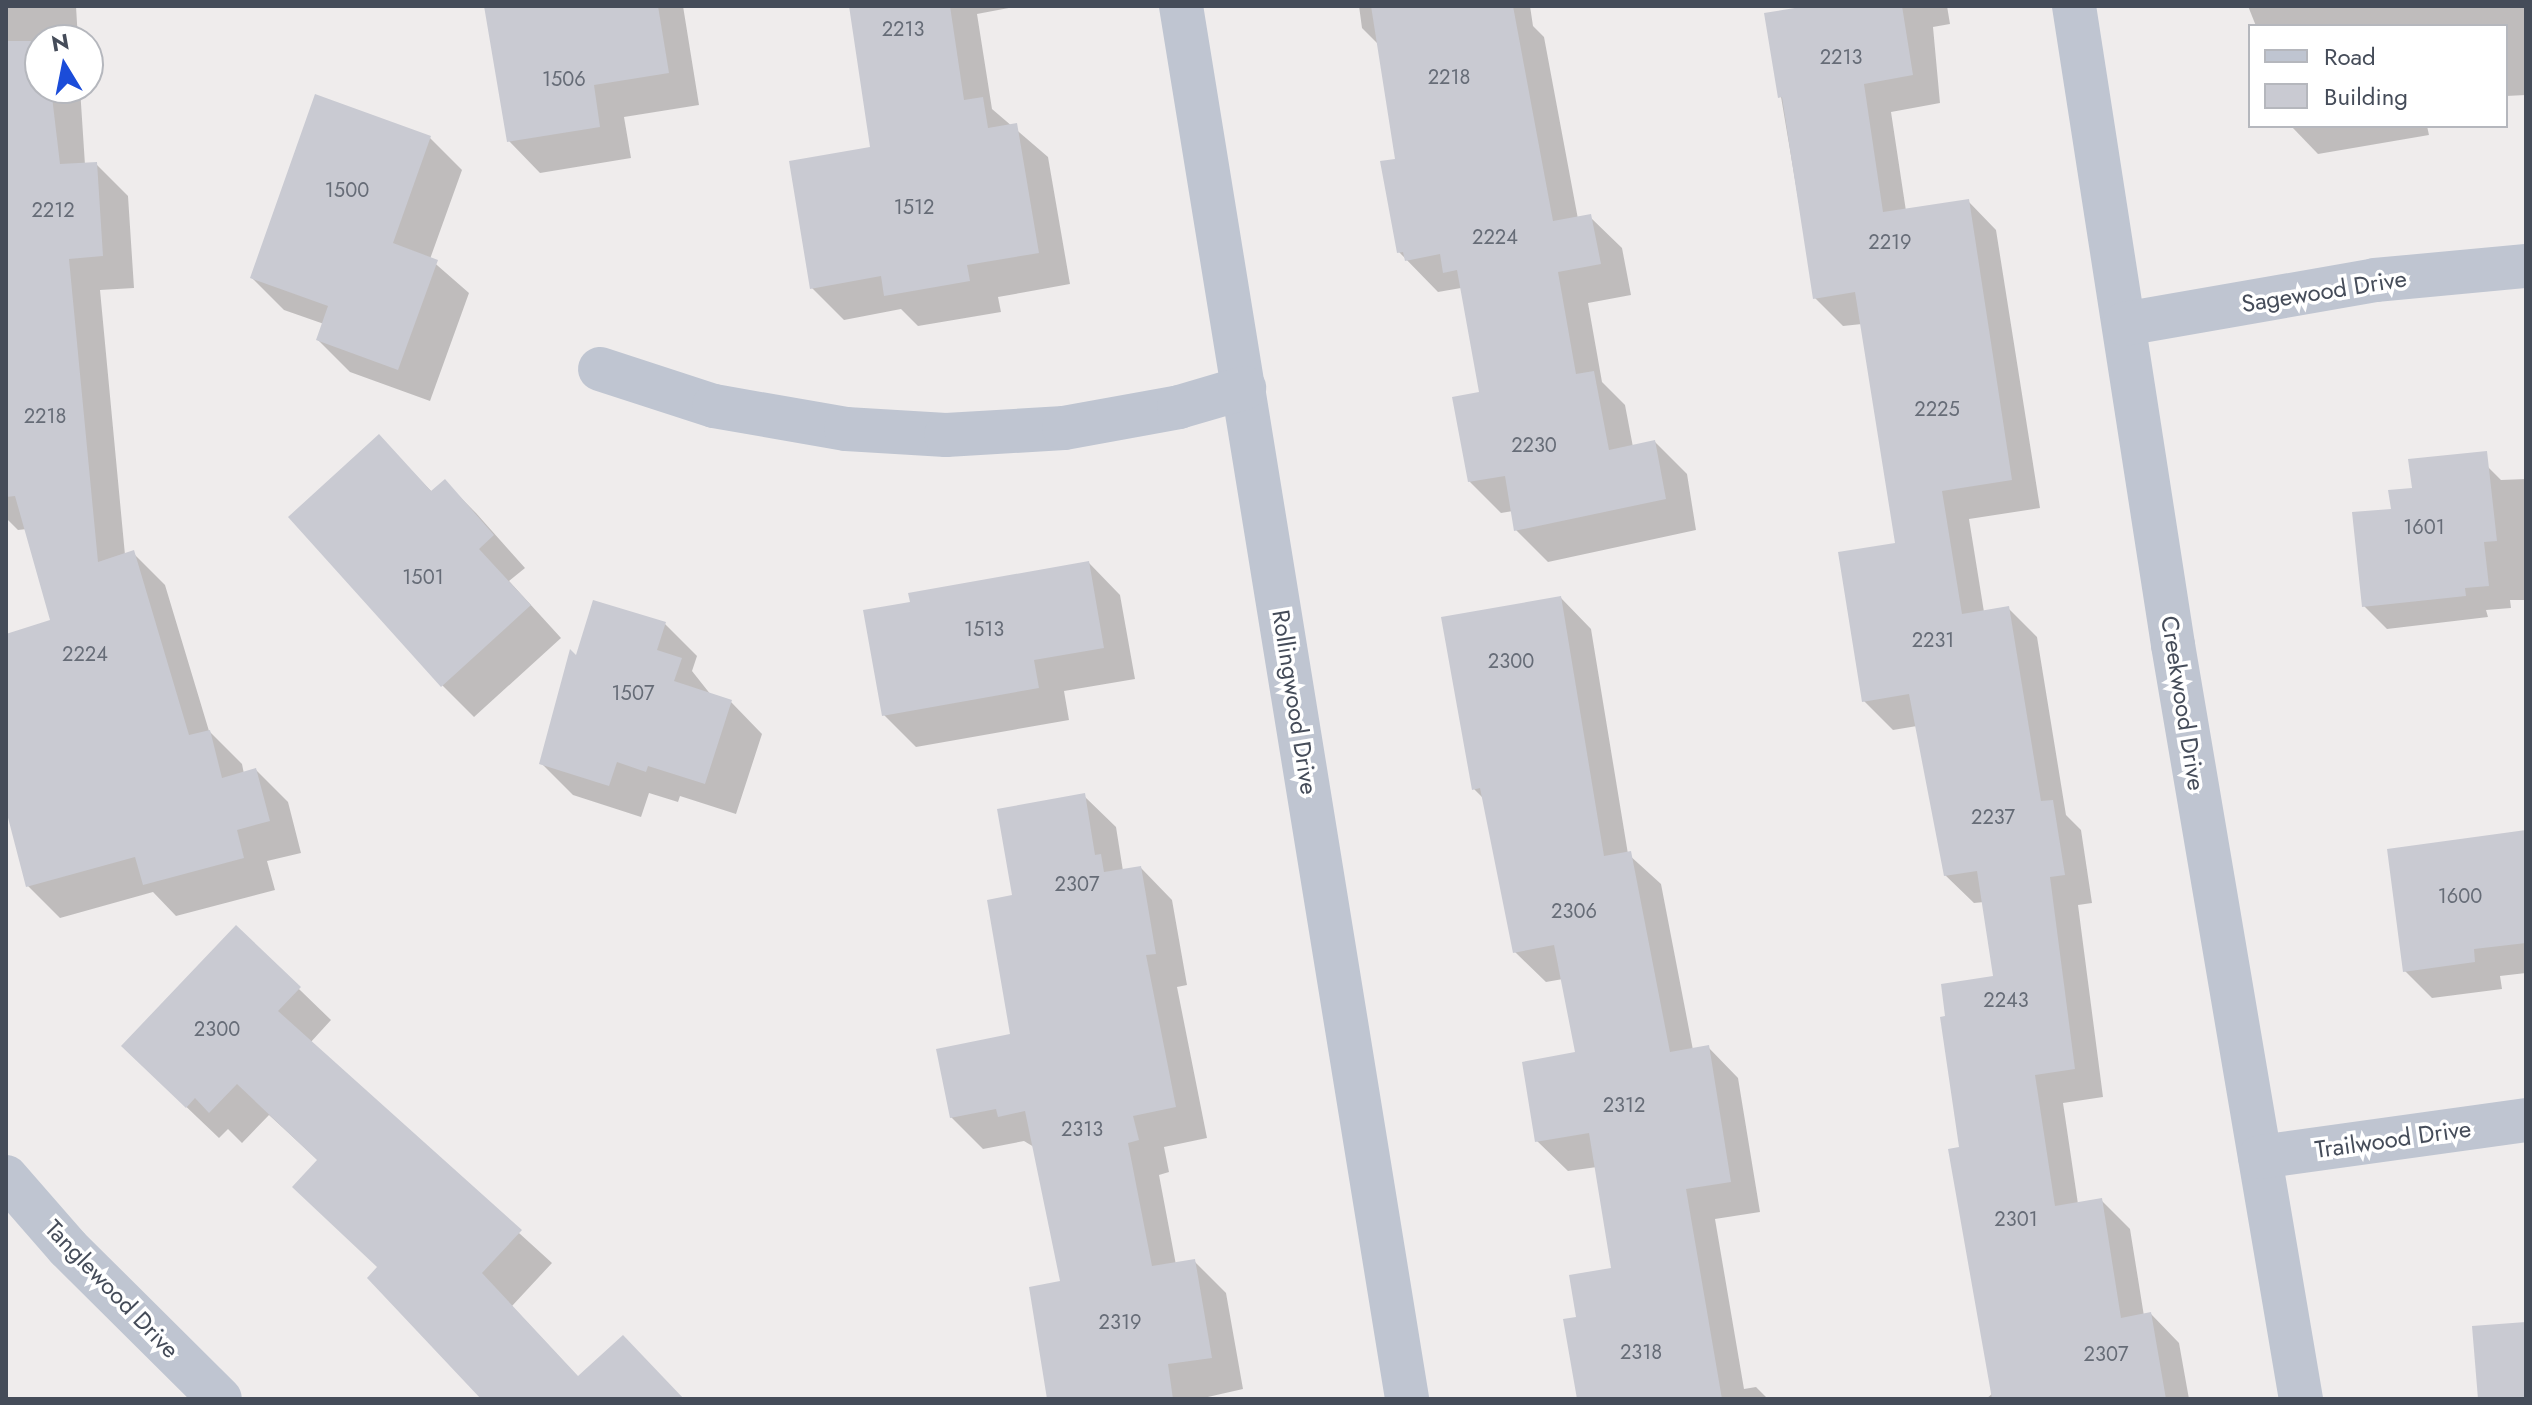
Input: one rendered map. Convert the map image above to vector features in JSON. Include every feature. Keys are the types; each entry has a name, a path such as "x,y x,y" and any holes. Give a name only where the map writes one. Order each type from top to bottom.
{"street":[{"name":"Rollingwood Drive","path":"1181,6 1407,1399"},
{"name":"Creekwood Drive","path":"2074,6 2301,1399"},
{"name":"Sagewood Drive","path":"2124,324 2375,280 2526,266"},
{"path":"600,369 714,406 846,429 946,435 1064,428 1179,407 1244,388"},
{"name":"Trailwood Drive","path":"2260,1157 2526,1120"},
{"name":"Tanglewood Drive","path":"6,1177 68,1248 220,1399"}],"building":[{"path":"484,6 658,6 669,73 594,85 600,127 507,142"},
{"path":"849,6 950,6 964,100 983,97 988,128 1017,123 1039,253 967,265 970,281 884,296 881,276 810,289 789,161 870,147"},
{"path":"1371,6 1513,6 1553,221 1591,214 1601,264 1558,272 1576,374 1594,371 1609,450 1655,440 1666,499 1514,531 1505,476 1468,482 1452,397 1479,392 1457,270 1443,273 1440,254 1405,261 1403,252 1397,253 1380,161 1395,159"},
{"path":"1807,6 1902,6 1913,75 1864,84 1883,212 1969,199 2012,480 1942,491 1962,614 2009,606 2041,801 2053,800 2065,875 2050,877 2075,1069 2035,1075 2055,1206 2102,1198 2121,1318 2151,1312 2166,1399 1992,1399 1948,1149 1959,1147 1940,1017 1945,1016 1941,984 1993,976 1977,871 1944,876 1909,694 1862,702 1838,552 1895,543 1855,292 1813,299 1782,97 1778,98 1764,13"},
{"path":"24,40 24,104 53,104 60,164 97,162 103,256 69,259 98,562 134,550 189,735 210,730 222,778 256,768 270,821 237,830 244,858 143,885 135,857 26,887 6,810 6,634 50,620 15,496 6,497 6,41"},
{"path":"315,94 431,136 393,243 438,260 398,370 316,340 328,306 250,278"},
{"path":"379,434 431,491 445,479 494,535 479,549 531,605 441,687 288,517"},
{"path":"2487,451 2497,541 2484,542 2489,586 2465,588 2466,596 2362,607 2352,512 2391,509 2388,490 2412,488 2408,459"},
{"path":"1089,561 1104,648 1034,660 1039,688 882,716 863,610 910,602 908,593"},
{"path":"1561,596 1604,856 1631,851 1670,1052 1709,1045 1731,1182 1686,1189 1722,1399 1577,1399 1563,1319 1576,1317 1569,1275 1611,1268 1589,1133 1535,1142 1522,1062 1575,1052 1554,945 1513,953 1480,788 1472,790 1441,617"},
{"path":"593,600 666,622 657,650 682,658 674,681 732,700 705,784 648,766 646,772 617,762 609,786 539,764 570,649 576,655"},
{"path":"1085,793 1095,855 1101,854 1104,872 1141,866 1156,954 1146,955 1176,1107 1133,1116 1139,1140 1128,1143 1152,1266 1195,1259 1212,1358 1168,1364 1173,1399 1047,1399 1029,1287 1060,1281 1025,1111 998,1117 996,1109 950,1118 936,1049 1010,1034 987,900 1012,895 997,809"},
{"path":"2526,830 2526,943 2474,949 2475,962 2403,972 2387,849"},
{"path":"236,925 301,987 278,1011 522,1230 482,1273 578,1376 623,1335 684,1399 481,1399 367,1278 377,1267 292,1187 317,1160 237,1084 209,1113 195,1098 186,1108 121,1046"},
{"path":"2526,1322 2526,1399 2478,1399 2472,1326"}]}
